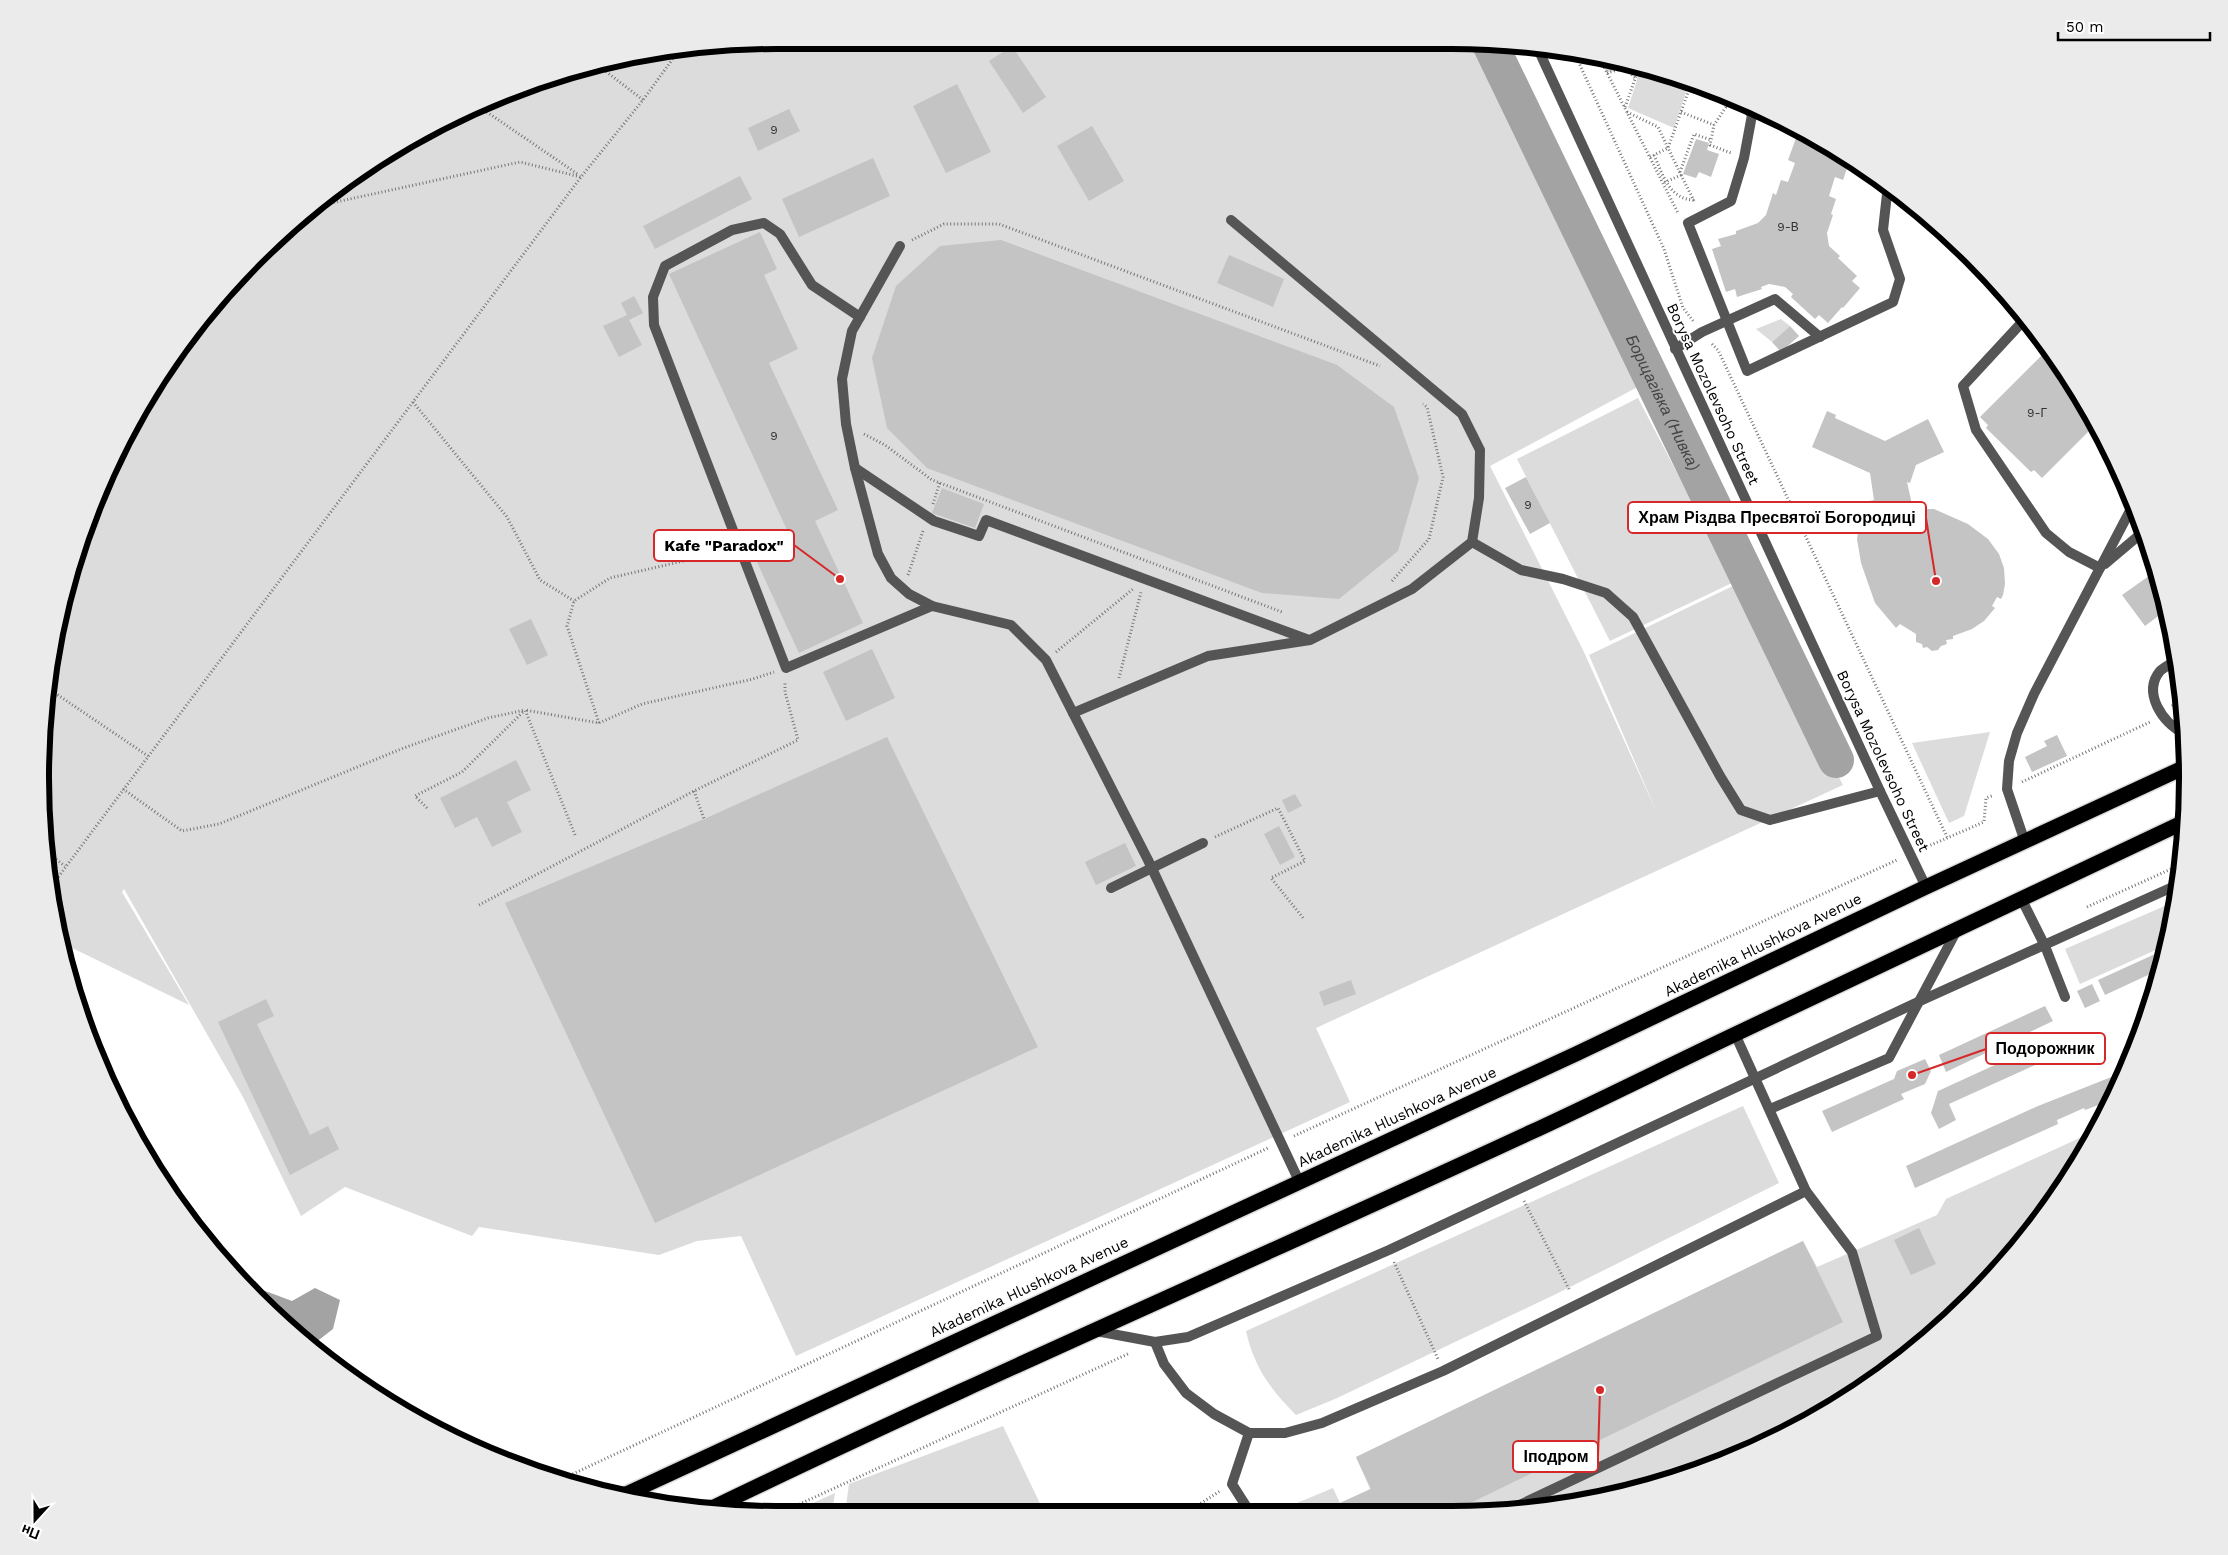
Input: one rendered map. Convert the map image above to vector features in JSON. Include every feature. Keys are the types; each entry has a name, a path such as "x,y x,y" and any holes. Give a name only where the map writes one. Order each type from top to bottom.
{"highway":[{"name":"Akademika Hlushkova Avenue","path":"632,1491 1578,1053 1926,887 2179,769"},
{"path":"720,1504 1092,1330 1311,1234 1603,1099 1735,1034 2178,825"}],"street":[{"name":"Borysa Mozolevsoho Street","path":"1540,54 1675,349 1926,887"},
{"path":"1751,114 1752,116 1744,158 1731,201 1688,223 1747,371 1893,302 1900,279 1883,230 1887,194"},
{"path":"1072,712 1208,656 1310,640 1412,589 1472,542 1479,498 1480,450 1462,414 1231,220"},
{"path":"860,317 812,285 780,234 764,223 732,230 665,266 653,297 654,324 786,668 932,606"},
{"path":"900,246 852,331 842,379 846,424 854,468 878,554 891,578 903,589 932,606 1011,625 1046,660 1151,868 1299,1181"},
{"path":"1675,349 1702,332 1775,299 1820,337"},
{"path":"2021,324 1963,386 1976,430 2046,533 2069,552 2100,568"},
{"path":"854,468 934,521 979,536 986,520 1310,640"},
{"path":"2025,842 2007,789 2009,761 2017,733 2034,694 2129,513"},
{"path":"2100,568 2139,537"},
{"path":"1472,542 1521,570 1563,578 1606,593 1633,617 1720,776 1741,810 1770,820 1880,791"},
{"path":"2170,665 2160,671 2154,686 2155,702 2162,716 2178,729"},
{"path":"1111,888 1203,842"},
{"path":"1092,1330 1155,1342 1188,1338 1389,1250 1920,1001 2170,888"},
{"path":"2021,898 2045,946 2064,997"},
{"path":"1770,1109 1889,1058 1958,928"},
{"path":"1526,1502 1877,1336 1852,1252 1806,1191 1735,1034"},
{"path":"1155,1342 1164,1364 1186,1393 1214,1414 1249,1433 1286,1433 1322,1422 1443,1371 1806,1191"},
{"path":"1246,1506 1232,1484 1249,1433"}],"path":[{"path":"56,879 581,176 643,100 675,56"},
{"path":"1578,60 1664,249 1683,308 1718,350 1947,837"},
{"path":"1603,65 1664,182 1679,198 1694,200"},
{"path":"1607,73 1618,69"},
{"path":"604,70 643,100"},
{"path":"1630,72 1635,78"},
{"path":"1626,110 1636,73"},
{"path":"1650,157 1668,148 1689,89"},
{"path":"1726,107 1714,125 1710,145 1744,158"},
{"path":"1626,110 1658,127 1694,200 1692,208"},
{"path":"485,111 581,176"},
{"path":"1681,112 1714,125"},
{"path":"1664,182 1680,174 1694,134 1711,140"},
{"path":"1654,155 1679,216"},
{"path":"330,202 520,162 581,176"},
{"path":"900,246 944,224 999,224 1387,368"},
{"path":"1391,582 1429,538 1443,477 1427,407 1421,401"},
{"path":"412,402 507,517 540,580 574,601"},
{"path":"846,424 886,445 932,480 1289,614"},
{"path":"903,589 940,482"},
{"path":"599,723 567,626 574,601 610,578 709,555 743,557"},
{"path":"1046,660 1145,579"},
{"path":"1115,695 1145,579"},
{"path":"122,790 182,831 219,824 401,748 488,718 525,710 599,723 642,704 753,679 786,668 785,692 798,740 694,791 479,905"},
{"path":"54,692 148,756"},
{"path":"428,808 415,796 462,772 525,710"},
{"path":"525,710 575,835"},
{"path":"570,1476 1281,1142 1947,837 1984,822 1986,798 2162,716"},
{"path":"694,791 704,819"},
{"path":"1203,842 1278,808 1305,861 1271,878 1304,919"},
{"path":"53,857 65,866"},
{"path":"1518,1190 1578,1305"},
{"path":"1389,1250 1443,1371"},
{"path":"795,1506 1135,1351"},
{"path":"1198,1506 1232,1484"}],"shaded area":[{"path":"778,49 1486,50 1645,383 1490,466 1583,650 1657,813 1589,655 1737,584 1843,785 1316,1028 1350,1102 796,1356 741,1236 697,1241 659,1255 479,1227 472,1236 345,1187 301,1216 243,1097 124,889 122,892 189,1005 69,947 55,873 50,825 49,778 50,730 55,682 63,635 87,543 124,455 146,413 199,334 262,262 334,199 413,146 499,104 543,87 589,74 635,63 682,55 730,50"},
{"path":"1603,65 1620,69 1607,73"},
{"path":"1628,71 1636,73 1635,78"},
{"path":"1639,74 1687,88 1674,128 1628,108"},
{"path":"1781,319 1790,326 1772,342 1756,329"},
{"path":"1638,398 1734,582 1610,641 1517,459"},
{"path":"1990,732 1964,816 1949,823 1912,743"},
{"path":"2168,905 2158,949 2080,984 2065,949"},
{"path":"1743,1106 1779,1183 1552,1296 1335,1399 1296,1415 1278,1396 1258,1367 1246,1331"},
{"path":"2085,1135 2029,1221 1966,1293 1894,1356 1815,1409 1773,1431 1685,1468 1593,1492 1546,1500 1498,1505 1290,1506 1333,1488 1340,1503 1370,1489 1356,1457 1803,1241 1817,1267 1937,1215 1946,1199"},
{"path":"257,1288 292,1301 315,1288 340,1300 333,1329 317,1342"},
{"path":"1003,1426 1041,1506 846,1506 849,1484"},
{"path":"835,1493 833,1506 806,1506"}],"building":[{"path":"1007,49 1014,49 1046,97 1023,113 989,61"},
{"path":"957,84 991,152 946,173 913,106"},
{"path":"789,109 800,131 758,151 748,128"},
{"path":"1092,126 1124,181 1089,201 1057,146"},
{"path":"1797,136 1847,167 1843,180 1835,177 1829,196 1836,199 1827,233 1829,246 1840,256 1838,258 1857,276 1852,281 1860,288 1828,323 1819,315 1815,319 1791,297 1793,294 1785,287 1769,284 1761,287 1762,289 1737,297 1735,289 1726,292 1712,249 1721,246 1718,239 1736,234 1736,231 1758,223 1766,215 1773,193 1776,195 1781,180 1788,182 1795,163 1788,160"},
{"path":"1696,139 1709,143 1707,150 1719,154 1711,177 1699,172 1696,178 1683,174"},
{"path":"873,158 890,196 799,237 782,199"},
{"path":"740,176 752,199 655,249 643,226"},
{"path":"760,232 777,269 764,275 798,349 769,363 838,510 815,521 863,623 799,653 750,547 787,530 669,274"},
{"path":"1001,240 1337,365 1394,407 1419,478 1398,551 1339,599 1262,593 927,468 887,428 872,358 896,286 940,246"},
{"path":"1229,255 1284,279 1273,307 1217,283"},
{"path":"634,296 643,313 629,320 642,345 619,357 603,326 627,315 621,303"},
{"path":"1790,326 1799,336 1781,352 1772,342"},
{"path":"2043,354 2082,413 2091,429 2042,478 2034,470 2031,472 1986,428 1988,425 1980,417"},
{"path":"1827,411 1836,415 1835,418 1885,441 1928,419 1944,452 1916,465 1910,483 1907,482 1913,509 1934,509 1968,524 1988,539 1999,554 2004,568 2005,584 2001,599 1997,597 1992,606 1995,608 1984,621 1972,629 1953,636 1953,639 1946,640 1947,644 1941,646 1938,650 1932,651 1927,647 1923,648 1922,644 1916,642 1916,634 1900,624 1896,628 1875,603 1861,563 1857,539 1859,527 1873,520 1868,521 1864,502 1874,500 1870,473 1812,447"},
{"path":"1526,477 1550,523 1530,534 1505,488"},
{"path":"942,488 984,504 975,528 932,513"},
{"path":"2150,575 2160,615 2145,626 2122,595"},
{"path":"531,619 548,655 527,665 509,629"},
{"path":"872,649 895,698 846,721 823,672"},
{"path":"2057,735 2067,756 2032,772 2025,757 2047,746 2044,741"},
{"path":"887,737 1038,1047 655,1223 505,903 704,819"},
{"path":"516,760 531,790 507,802 522,832 492,847 477,817 455,828 440,798"},
{"path":"1295,794 1302,806 1288,813 1282,800"},
{"path":"1279,826 1295,857 1280,865 1264,834"},
{"path":"1125,843 1136,866 1096,885 1085,862"},
{"path":"2157,953 2152,973 2105,995 2098,980"},
{"path":"1351,980 1356,994 1324,1006 1319,992"},
{"path":"2092,984 2100,1001 2085,1008 2077,991"},
{"path":"266,999 274,1016 257,1024 310,1135 328,1126 339,1149 290,1175 218,1022"},
{"path":"2045,1006 2053,1021 1946,1072 1939,1055"},
{"path":"2067,1032 2075,1047 1949,1104 1956,1120 1939,1129 1931,1113 1938,1091"},
{"path":"1925,1059 1931,1071 1925,1084 1901,1094 1904,1099 1832,1132 1822,1111 1894,1079 1897,1071"},
{"path":"2115,1076 2102,1104 2085,1110 2084,1108 2057,1120 2058,1124 1915,1188 1906,1166 2038,1106"},
{"path":"1919,1228 1936,1264 1911,1275 1894,1240"},
{"path":"1803,1241 1843,1322 1465,1506 1341,1506 1340,1503 1371,1489 1356,1457"}],"waterway":[{"name":"Борщагівка (Нивка)","path":"1493,50 1836,760"}],"place":[{"name":"Kafe \"Paradox\"","path":"840,579"},
{"name":"Храм Різдва Пресвятої Богородиці","path":"1936,581"},
{"name":"Подорожник","path":"1912,1075"},
{"name":"Іподром","path":"1600,1390"}]}
